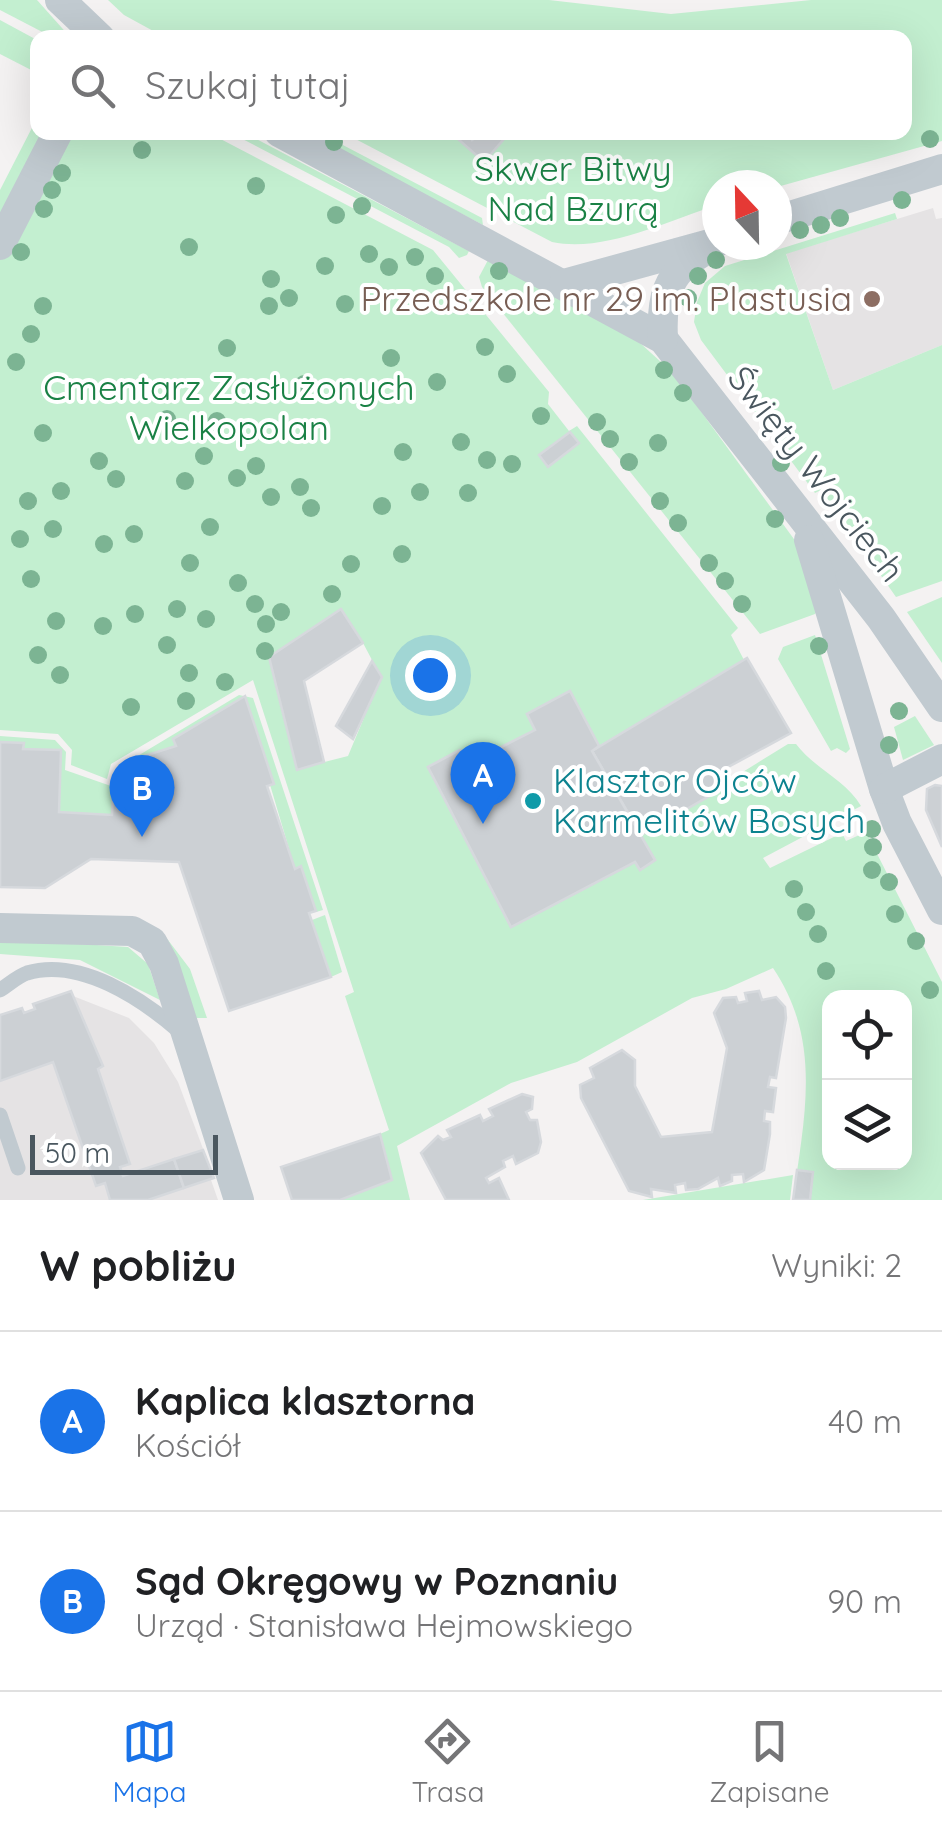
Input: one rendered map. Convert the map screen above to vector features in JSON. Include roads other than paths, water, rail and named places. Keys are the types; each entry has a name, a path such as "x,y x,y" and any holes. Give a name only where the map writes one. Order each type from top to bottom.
{"street":[{"path":"60,0 92,30"},
{"path":"0,246 54,140"},
{"path":"293,140 663,339"},
{"path":"792,215 942,169"},
{"path":"564,284 702,246"},
{"path":"663,339 662,306 669,281 684,263 702,252"},
{"name":"Święty Wojciech","path":"663,339 881,618 942,707"},
{"path":"804,523 884,789 942,910"},
{"path":"884,789 942,760"},
{"path":"0,928 132,931 152,942 164,964 239,1200"}],"lane":[{"path":"0,990 28,973 66,972 96,979 152,1008 186,1036"},
{"path":"0,1115 18,1168"}],"place":[{"name":"Przedszkole nr 29 im. Plastusia","path":"872,299"},
{"name":"Klasztor Ojców Karmelitów Bosych","path":"533,801"},
{"name":"Kaplica klasztorna","path":"483,824"},
{"name":"Sąd Okręgowy w Poznaniu","path":"142,837"}],"park label":[{"name":"Skwer Bitwy Nad Bzurą","path":"573,189"},
{"name":"Cmentarz Zasłużonych Wielkopolan","path":"229,408"}]}
